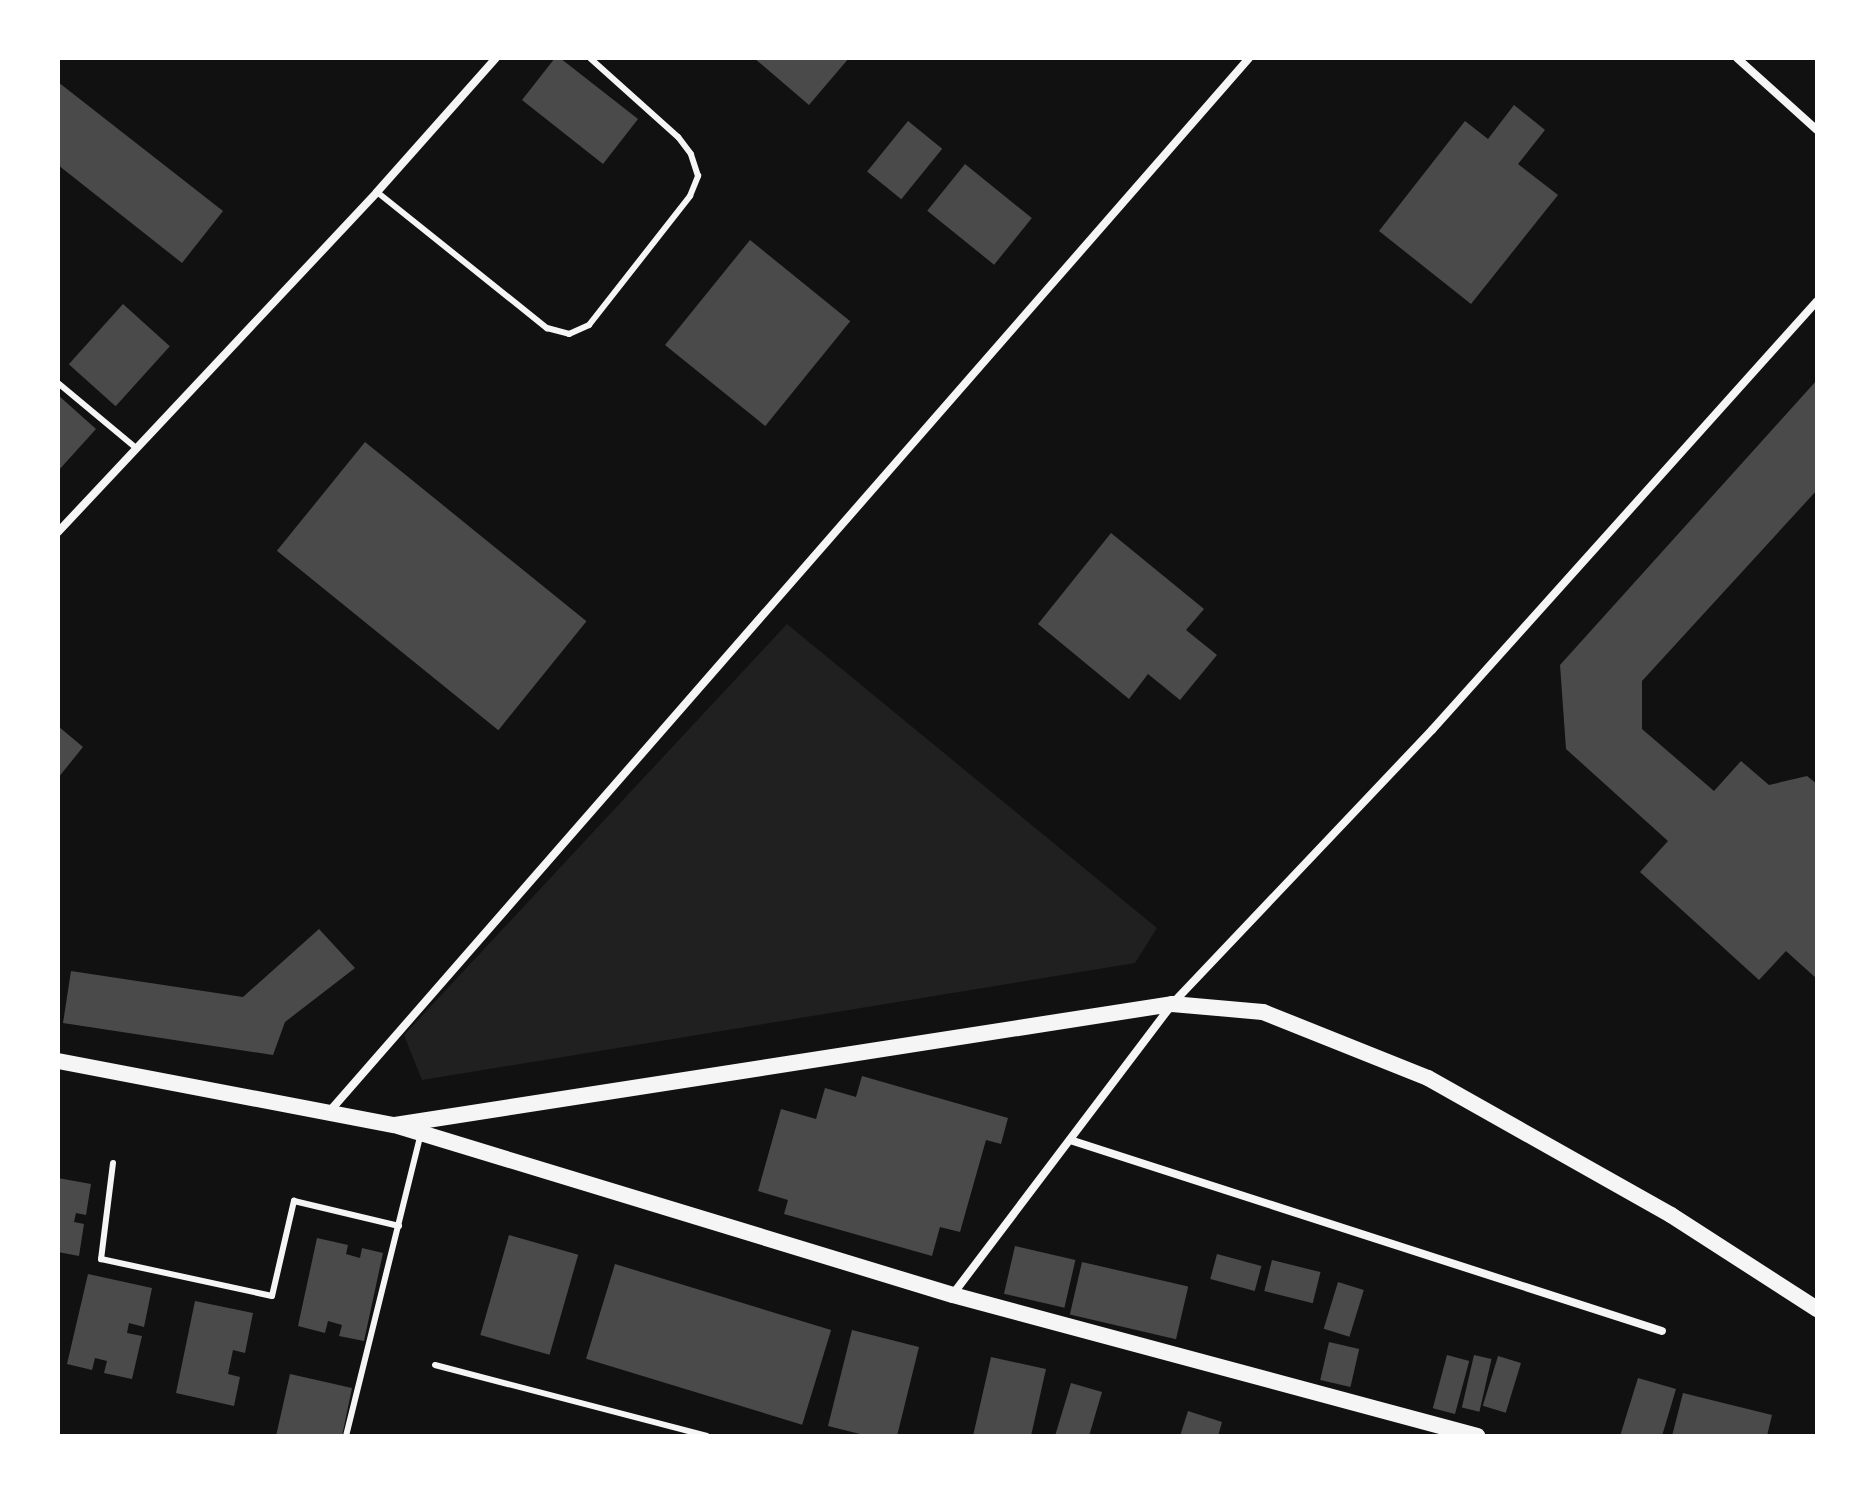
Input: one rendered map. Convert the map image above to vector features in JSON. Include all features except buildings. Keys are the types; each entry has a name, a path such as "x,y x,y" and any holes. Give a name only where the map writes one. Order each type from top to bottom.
{"main road":[{"path":"395,1125 1172,1004 1263,1012 1428,1078 1671,1215 1817,1309"},
{"path":"58,1061 395,1125 953,1295 1477,1436"}],"street":[{"path":"58,532 377,192 496,58"},
{"path":"328,1114 1249,58"},
{"path":"1737,58 1817,130"},
{"path":"953,1295 1172,1004 1432,730 1817,301"},
{"path":"1070,1140 1662,1331"}],"lane":[{"path":"377,192 547,328 569,334 589,325 690,196 698,176 691,154 678,137 590,58"},
{"path":"58,383 136,448"},
{"path":"346,1436 421,1133"},
{"path":"113,1163 101,1259 272,1296 294,1201 399,1226"},
{"path":"435,1365 707,1436"}],"shaded area":[{"path":"787,624 1157,928 1135,963 422,1080 404,1035"}]}
